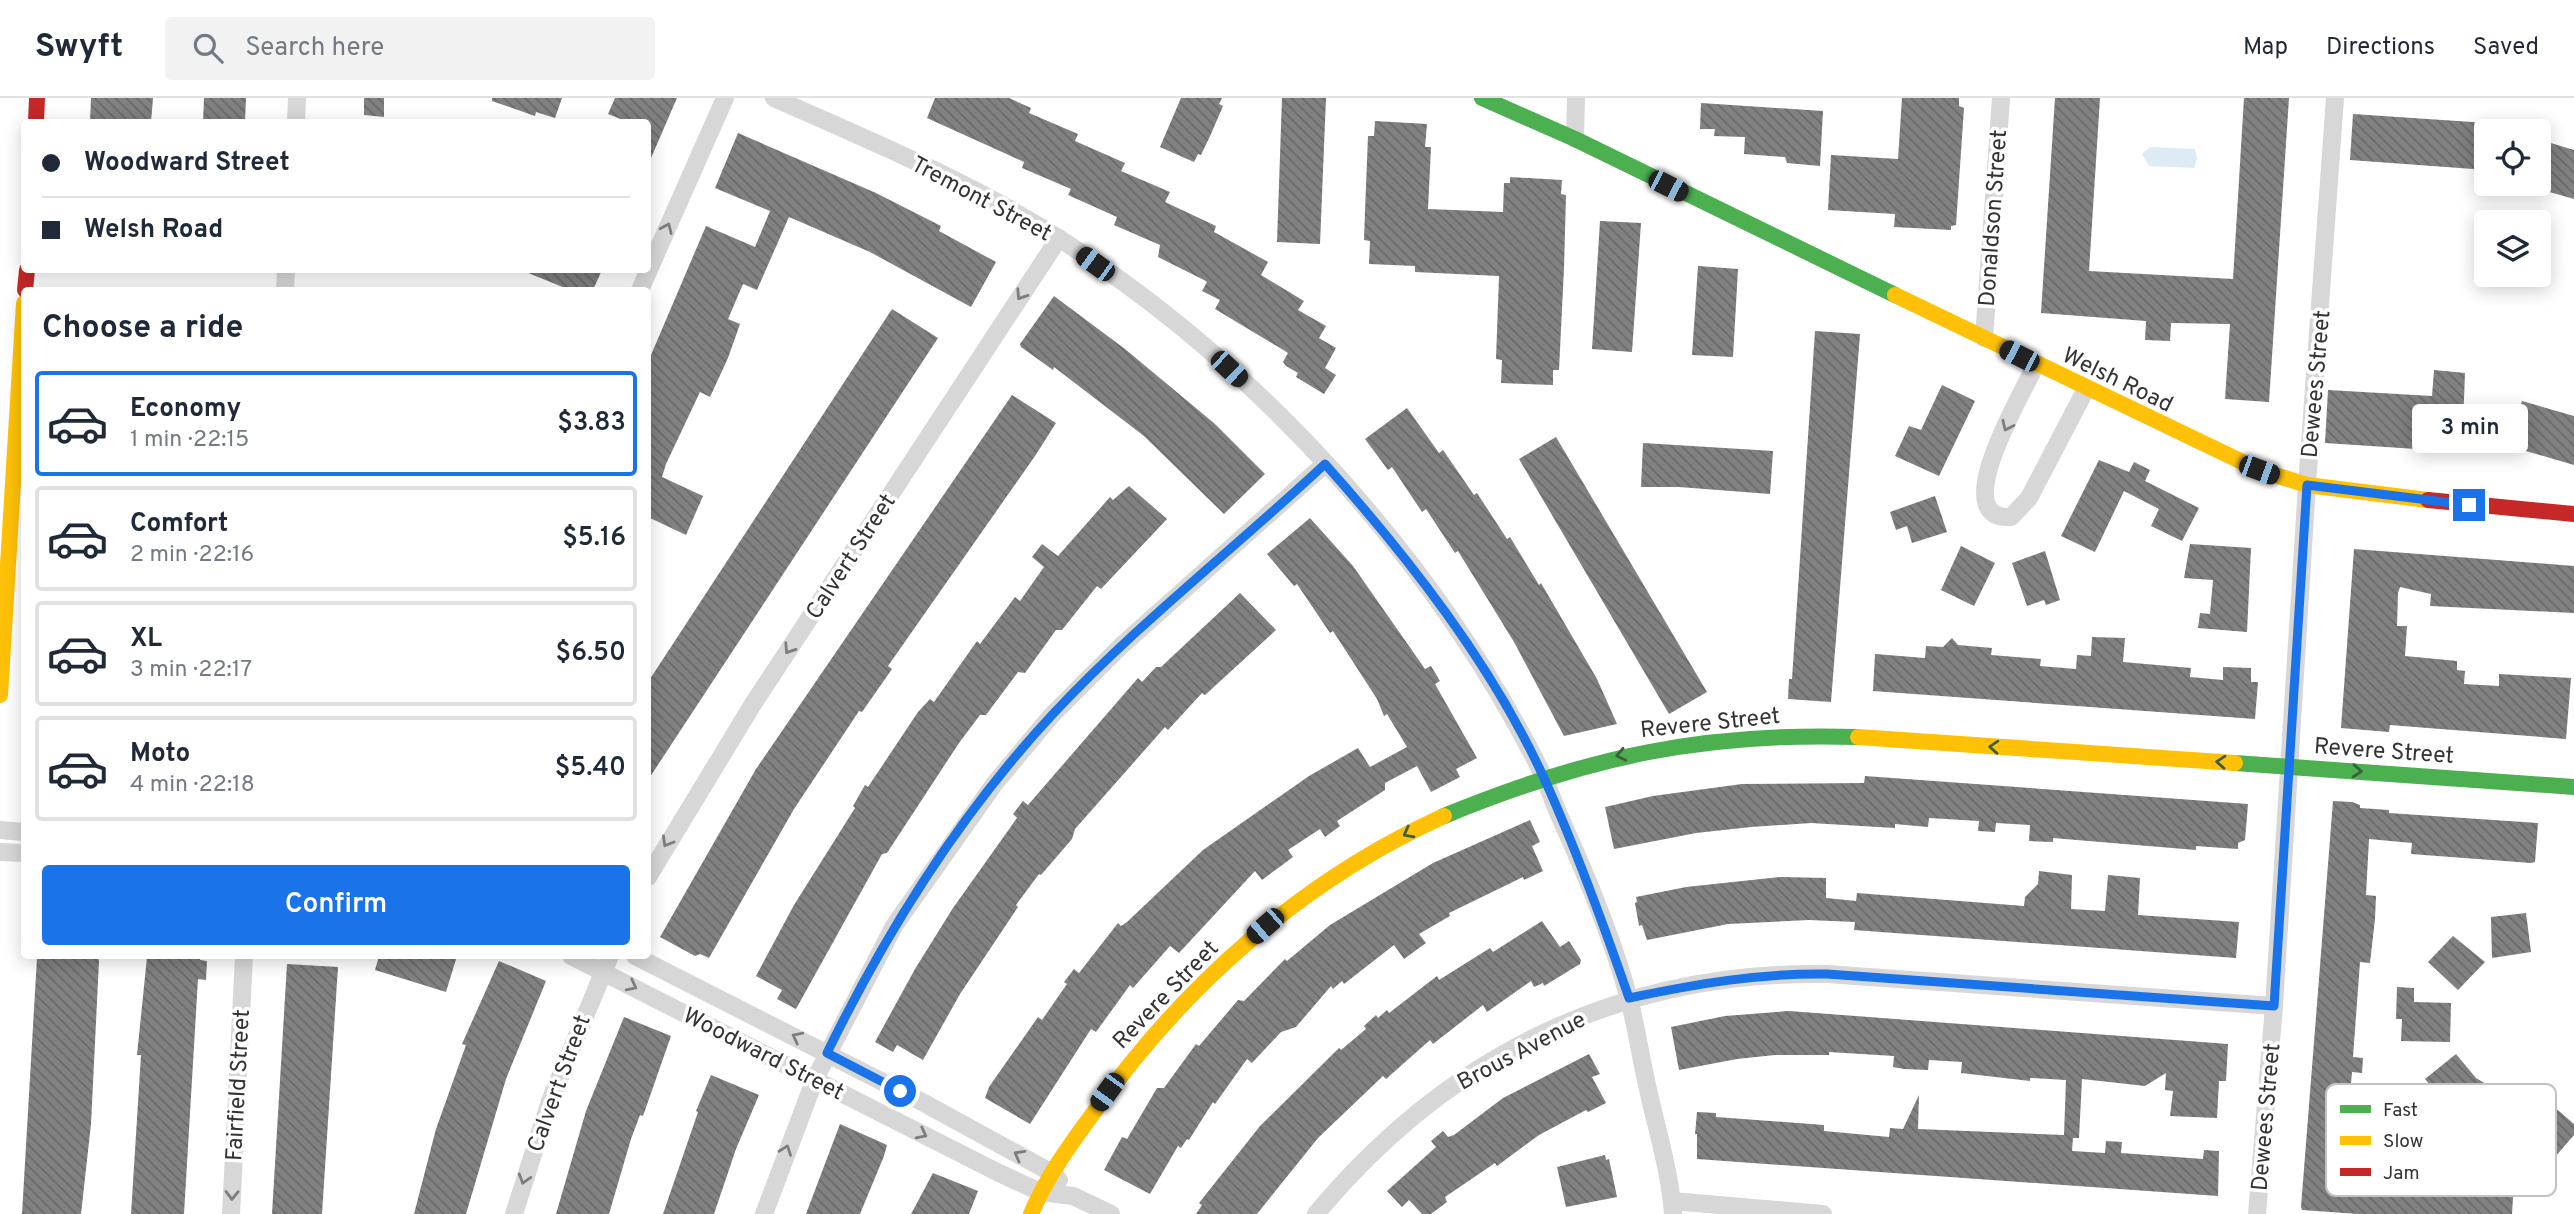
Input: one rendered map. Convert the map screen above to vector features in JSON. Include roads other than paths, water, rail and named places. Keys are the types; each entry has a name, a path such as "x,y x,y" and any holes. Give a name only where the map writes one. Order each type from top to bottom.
{"main road":[{"path":"36,119 37,98"},
{"name":"Welsh Road","path":"1482,98 1575,139 2036,365 2259,470 2307,485 2449,503 2574,514"},
{"path":"0,695 21,352"},
{"name":"Revere Street","path":"1031,1214 1040,1192 1107,1092 1155,1032 1206,979 1265,926 1337,874 1377,850 1452,812 1543,775 1623,754 1687,743 1825,736 2574,787"}],"street":[{"path":"296,119 297,98"},
{"path":"651,265 725,98"},
{"name":"Tremont Street","path":"774,98 952,179 1059,238 1145,301 1229,369 1325,464 1392,539 1434,596 1502,701 1543,775 1598,906 1629,998 1672,1208"},
{"path":"1575,139 1576,98"},
{"name":"Donaldson Street","path":"1984,338 2001,98"},
{"name":"Dewees Street","path":"2257,1214 2274,1006 2335,98"},
{"name":"Calvert Street","path":"651,872 753,704 1059,238"},
{"path":"2036,365 1984,473 1984,498 1990,512 1998,518 2011,517 2029,498 2086,389"},
{"path":"764,1214 815,1079 894,926 995,783 1051,716 1131,637 1325,464"},
{"path":"0,830 21,832"},
{"path":"0,852 21,853"},
{"name":"Fairfield Street","path":"231,1214 233,1126 244,959"},
{"name":"Woodward Street","path":"586,959 606,963 815,1079 1040,1192 1073,1196 1111,1214"},
{"name":"Woodward Street","path":"641,959 827,1053 1052,1173 1073,1196"},
{"name":"Calvert Street","path":"514,1214 550,1101 606,963"},
{"name":"Brous Avenue","path":"1316,1214 1383,1142 1457,1082 1566,1022 1629,998 1717,980 1776,973 1827,974 2274,1006"},
{"path":"1672,1208 1823,1214"}]}
